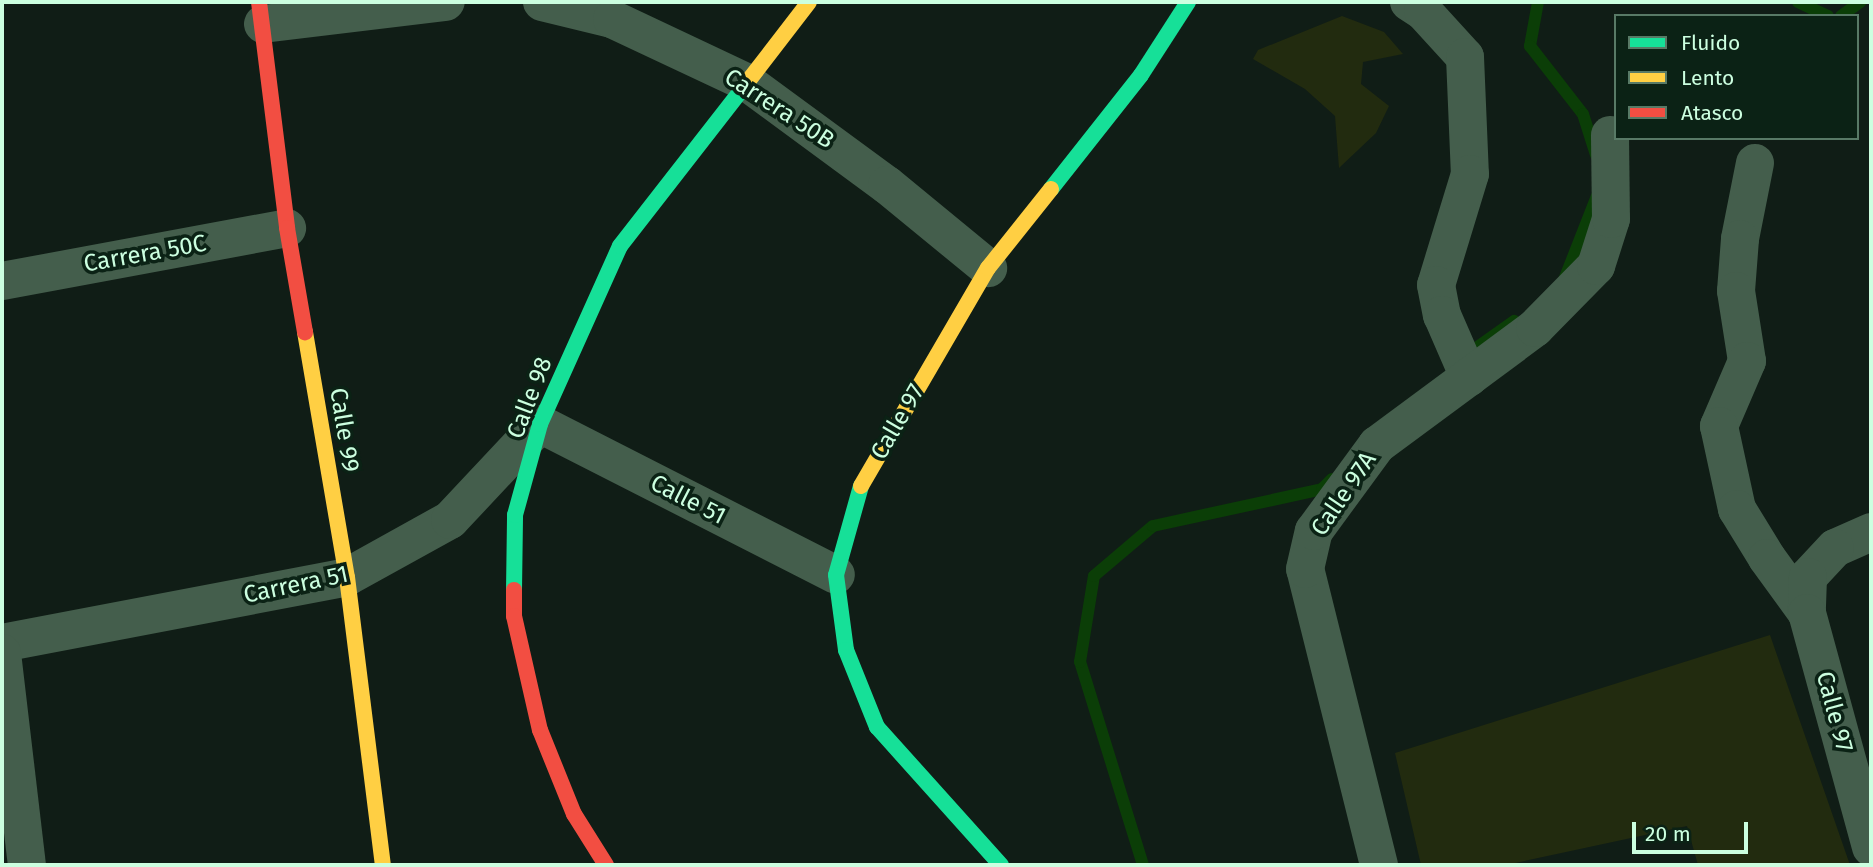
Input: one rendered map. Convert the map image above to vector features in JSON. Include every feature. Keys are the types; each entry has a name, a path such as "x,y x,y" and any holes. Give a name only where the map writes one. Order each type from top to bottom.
{"street":[{"path":"261,13 446,2"},
{"name":"Carrera 50B","path":"541,2 612,19 748,83 887,185 988,268"},
{"name":"Calle 98","path":"606,865 573,814 540,730 514,616 516,515 540,424 620,246 810,2"},
{"name":"Calle 97","path":"1001,865 877,727 846,650 836,575 859,489 988,268 1141,75 1188,2"},
{"path":"1409,2 1423,11 1465,57 1470,174 1436,285 1442,314 1466,371"},
{"name":"Calle 99","path":"261,13 287,228 347,577 383,865"},
{"name":"Calle 97A","path":"1379,865 1306,569 1314,531 1377,445 1466,371 1535,328 1596,266 1611,219 1610,135"},
{"path":"1755,163 1740,239 1736,291 1747,361 1719,426 1737,509 1766,558 1808,595 1835,548 1871,532"},
{"name":"Carrera 50C","path":"2,281 287,228"},
{"name":"Calle 51","path":"540,424 836,575"},
{"name":"Carrera 51","path":"2,643 347,577 450,520 540,424"},
{"name":"Calle 97","path":"1808,595 1871,847"},
{"path":"2,653 27,865"}],"green space":[{"path":"1342,16 1384,32 1403,54 1363,62 1361,84 1389,106 1376,133 1339,168 1335,116 1305,89 1253,59 1258,50"},
{"path":"1770,635 1850,865 1698,865 1687,826 1506,865 1421,865 1395,753"}],"waterway":[{"path":"1538,2 1530,46 1583,114 1596,155"},
{"path":"1798,2 1824,14"},
{"path":"1844,14 1860,2"},
{"path":"1564,280 1597,196"},
{"path":"1472,351 1514,321"},
{"path":"1143,865 1080,662 1094,576 1153,526 1322,489 1332,479"}],"traffic: fast":[{"path":"1051,189 1141,75 1188,2"},
{"path":"514,590 515,515 540,424 620,246 749,80"},
{"path":"861,486 836,575 846,650 877,727 1001,865"}],"traffic: slow":[{"path":"749,80 809,2"},
{"path":"861,486 988,268 1051,189"},
{"path":"305,332 347,577 383,865"}],"traffic: jam":[{"path":"259,2 287,228 305,332"},
{"path":"514,590 514,616 540,730 574,814 606,865"}]}
